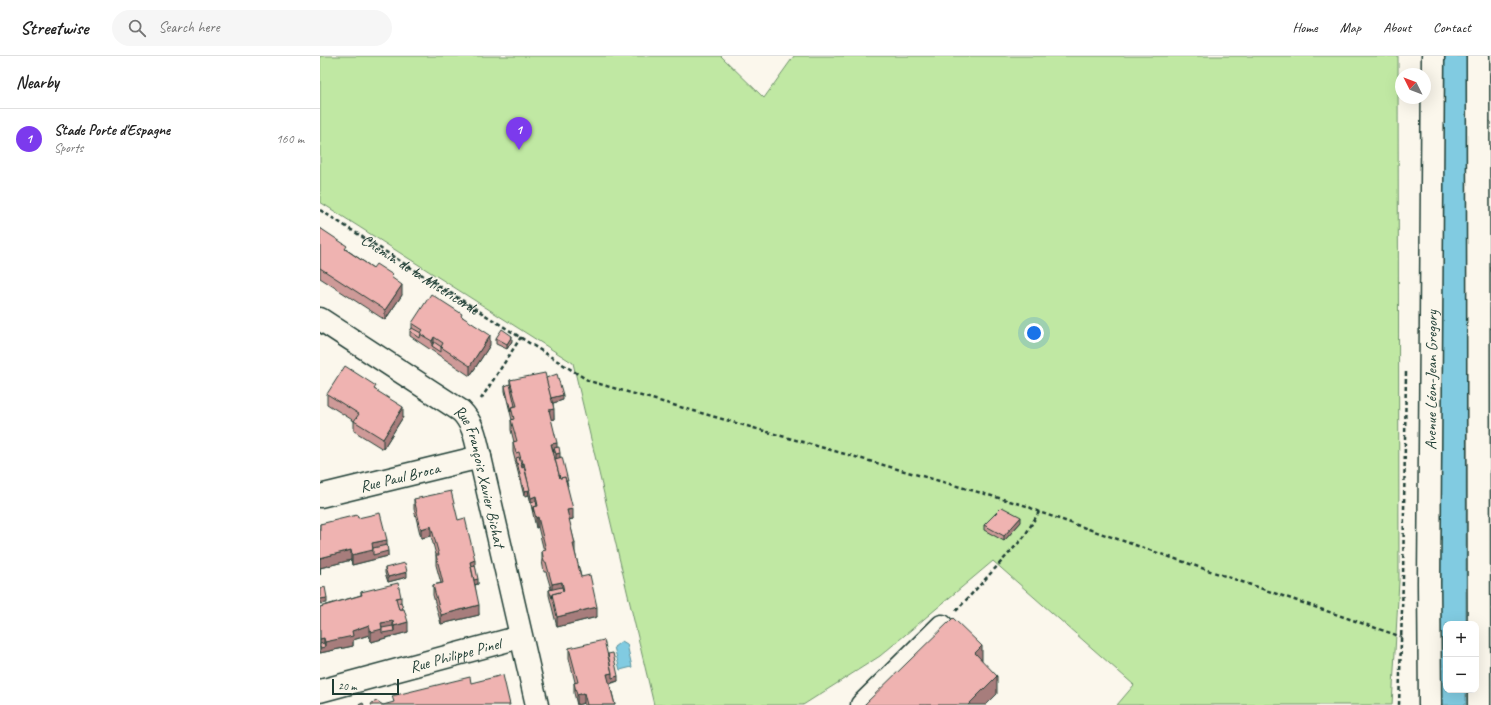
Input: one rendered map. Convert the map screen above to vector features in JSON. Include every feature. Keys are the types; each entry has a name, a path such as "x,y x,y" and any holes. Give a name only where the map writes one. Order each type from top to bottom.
{"street":[{"name":"Avenue Léon-Jean Gregory","path":"1430,705 1429,582 1433,56"},
{"path":"1478,56 1479,705"},
{"name":"Rue François Xavier Bichat","path":"320,320 461,411 468,418 474,431 520,637 537,705"},
{"name":"Rue Paul Broca","path":"320,496 480,457"},
{"path":"862,705 942,626"},
{"name":"Rue Philippe Pinel","path":"320,692 520,637"}],"path":[{"name":"Chemin de la Miséricorde","path":"320,210 589,381 1027,506 1039,512 1402,637"},
{"path":"468,418 521,337"},
{"path":"1399,705 1402,637 1406,366"},
{"path":"942,626 1024,537 1039,512"}],"green space":[{"path":"320,56 721,56 764,98 794,56 1398,56 1398,68 1395,68 1395,104 1398,104 1399,581 1392,705 1117,705 1134,685 993,561 880,656 803,705 654,705 573,363 320,202"}],"water":[{"path":"1439,56 1467,56 1466,621 1443,621 1443,693 1466,693 1466,705 1436,705"},
{"path":"622,641 627,644 632,667 620,670 614,647"}],"building":[{"path":"320,228 347,246 345,249 373,268 376,264 393,275 391,277 402,285 385,310 320,268"},
{"path":"431,294 462,314 461,316 490,335 470,366 441,347 443,343 434,337 432,341 420,334 423,330 412,323"},
{"path":"412,328 421,333 420,338 410,331"},
{"path":"502,329 512,336 507,344 496,338"},
{"path":"434,342 443,348 441,347 441,352 432,346"},
{"path":"345,366 376,386 374,389 403,407 383,439 354,421 359,414 327,394"},
{"path":"545,373 554,409 549,410 557,443 551,444 560,478 565,477 573,509 567,510 575,544 573,544 581,577 590,575 597,607 557,617 552,594 564,591 562,582 552,584 546,562 544,562 542,551 546,550 538,517 536,518 533,507 538,506 536,496 531,498 524,463 522,463 519,452 516,453 513,442 517,441 511,420 514,419 511,407 517,406 510,380"},
{"path":"557,374 563,395 551,398 546,378"},
{"path":"510,384 515,406 511,407 511,412 505,386"},
{"path":"559,447 560,453 556,454 554,448"},
{"path":"519,457 522,468 524,467 530,490 524,491 516,458"},
{"path":"562,457 568,481 566,481 565,477 560,478 555,459"},
{"path":"451,491 458,520 465,518 475,560 470,562 479,605 441,615 433,585 443,583 436,555 439,555 431,526 421,529 414,499"},
{"path":"536,501 537,506 533,507 533,512 531,503"},
{"path":"1002,507 1021,517 1004,536 984,525"},
{"path":"380,513 387,540 372,543 373,550 352,555 351,550 320,558 320,524 357,515 358,518"},
{"path":"387,545 388,551 373,555 373,548"},
{"path":"405,563 407,572 388,577 385,568"},
{"path":"475,565 478,579 474,580 471,566"},
{"path":"398,583 401,597 396,598 399,609 404,609 408,622 394,626 393,621 381,623 382,629 371,632 369,625 352,631 353,636 325,642 324,638 320,639 320,607 362,595 361,592"},
{"path":"325,587 327,598 320,599 320,589"},
{"path":"562,587 563,591 552,594 552,598 549,590"},
{"path":"401,602 403,609 399,609 397,603"},
{"path":"953,618 982,646 975,653 997,676 968,705 864,705"},
{"path":"393,626 394,631 382,633 382,628"},
{"path":"604,640 612,673 607,674 615,705 587,705 584,693 577,695 574,683 578,682 569,648"},
{"path":"324,643 325,647 320,648 320,644"},
{"path":"613,653 618,676 612,678 608,654"},
{"path":"503,675 510,705 383,705 394,702 392,696 470,677 471,683"},
{"path":"377,701 383,705 371,705"}],"place":[{"name":"Stade Porte d'Espagne","path":"519,150"}]}
